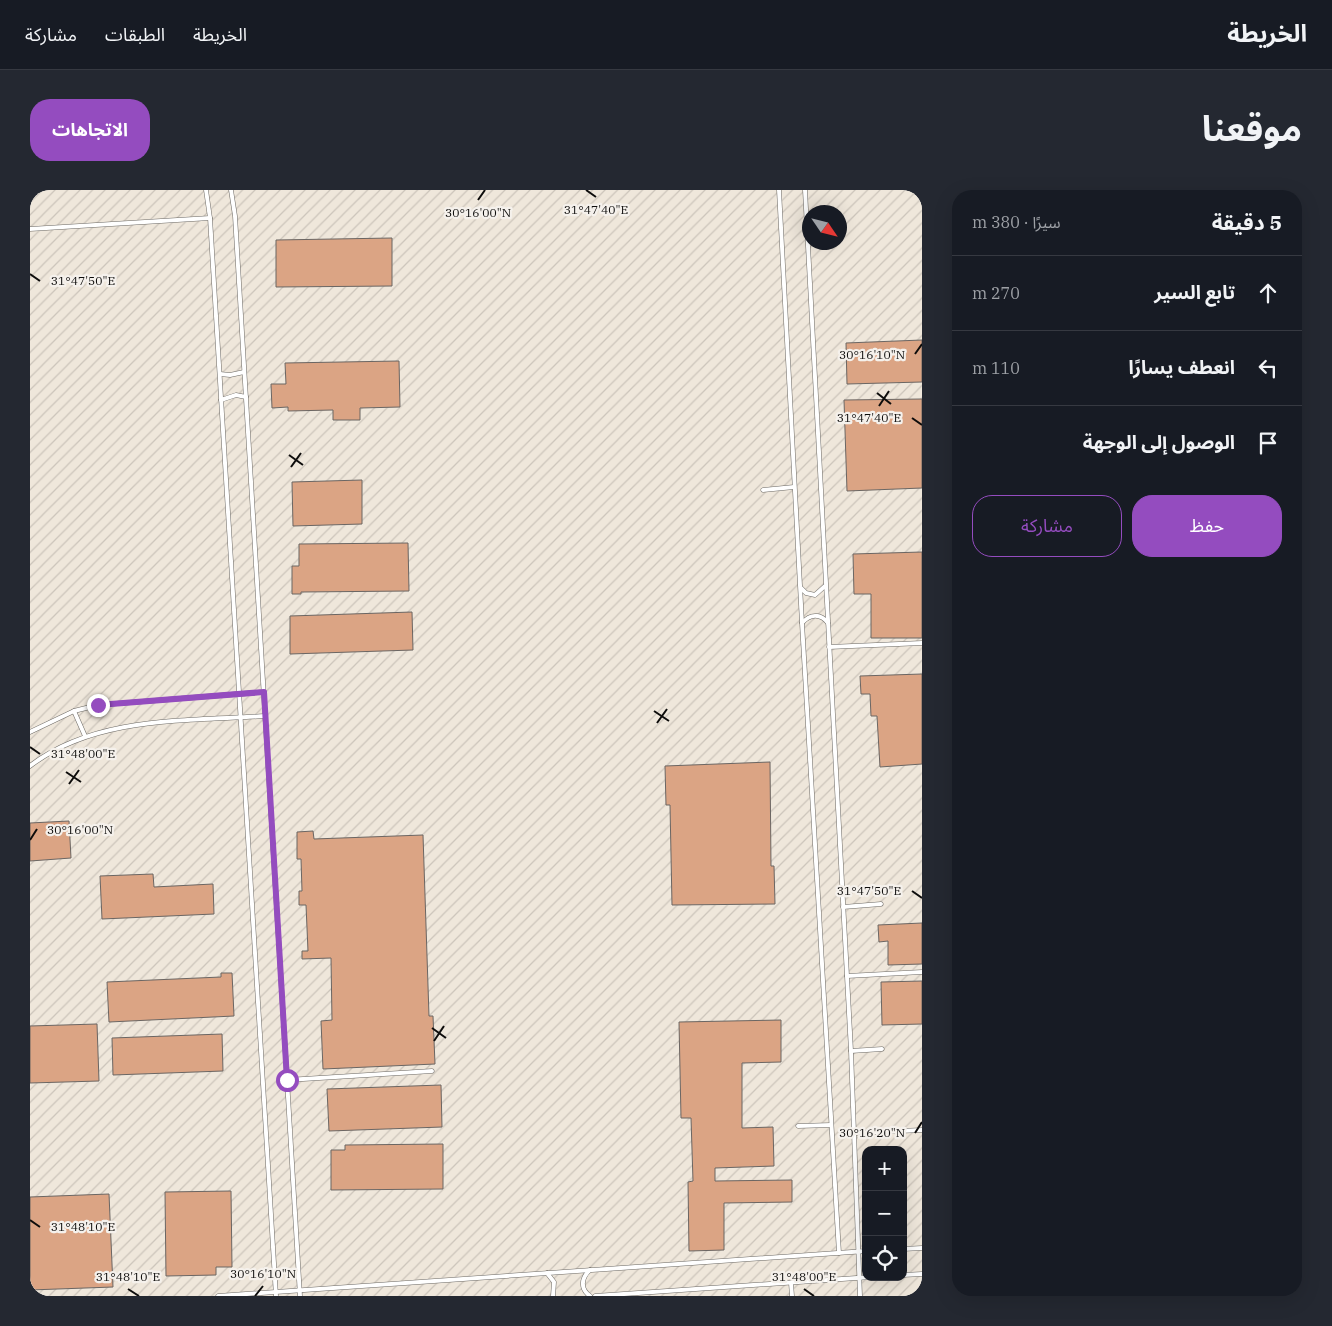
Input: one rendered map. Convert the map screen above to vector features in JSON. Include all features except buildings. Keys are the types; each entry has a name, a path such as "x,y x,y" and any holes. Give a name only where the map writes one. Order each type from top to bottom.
{"lane":[{"path":"206,190 210,218 220,374 276,1294"},
{"path":"231,190 235,216 300,1296"},
{"path":"779,190 794,487 839,1253"},
{"path":"805,190 851,1051 860,1296"},
{"path":"30,229 210,218"},
{"path":"220,374 230,376 244,372"},
{"path":"221,400 236,395 246,397"},
{"path":"763,490 794,487"},
{"path":"800,586 806,593 815,594 826,585"},
{"path":"802,623 810,616 815,615 825,619 828,623"},
{"path":"829,647 922,643"},
{"path":"30,732 74,711 123,701 264,692"},
{"path":"74,711 85,736"},
{"path":"30,766 61,746 85,736 134,726 265,716"},
{"path":"843,906 882,904"},
{"path":"847,976 922,972"},
{"path":"851,1051 882,1049"},
{"path":"287,1080 432,1071"},
{"path":"798,1126 831,1124"},
{"path":"854,1133 922,1130"},
{"path":"907,1249 922,1248"},
{"path":"218,1296 276,1294 300,1290 862,1252"},
{"path":"590,1270 582,1284 583,1289 590,1296"},
{"path":"547,1273 554,1282 553,1296"},
{"path":"907,1275 922,1274"},
{"path":"595,1296 862,1278"},
{"path":"791,1283 792,1296"},
{"path":"708,1289 708,1296"}],"shaded area":[{"path":"30,190 922,190 922,1296 30,1296"}],"route":[{"path":"98,705 123,701 264,692 287,1080"}]}
